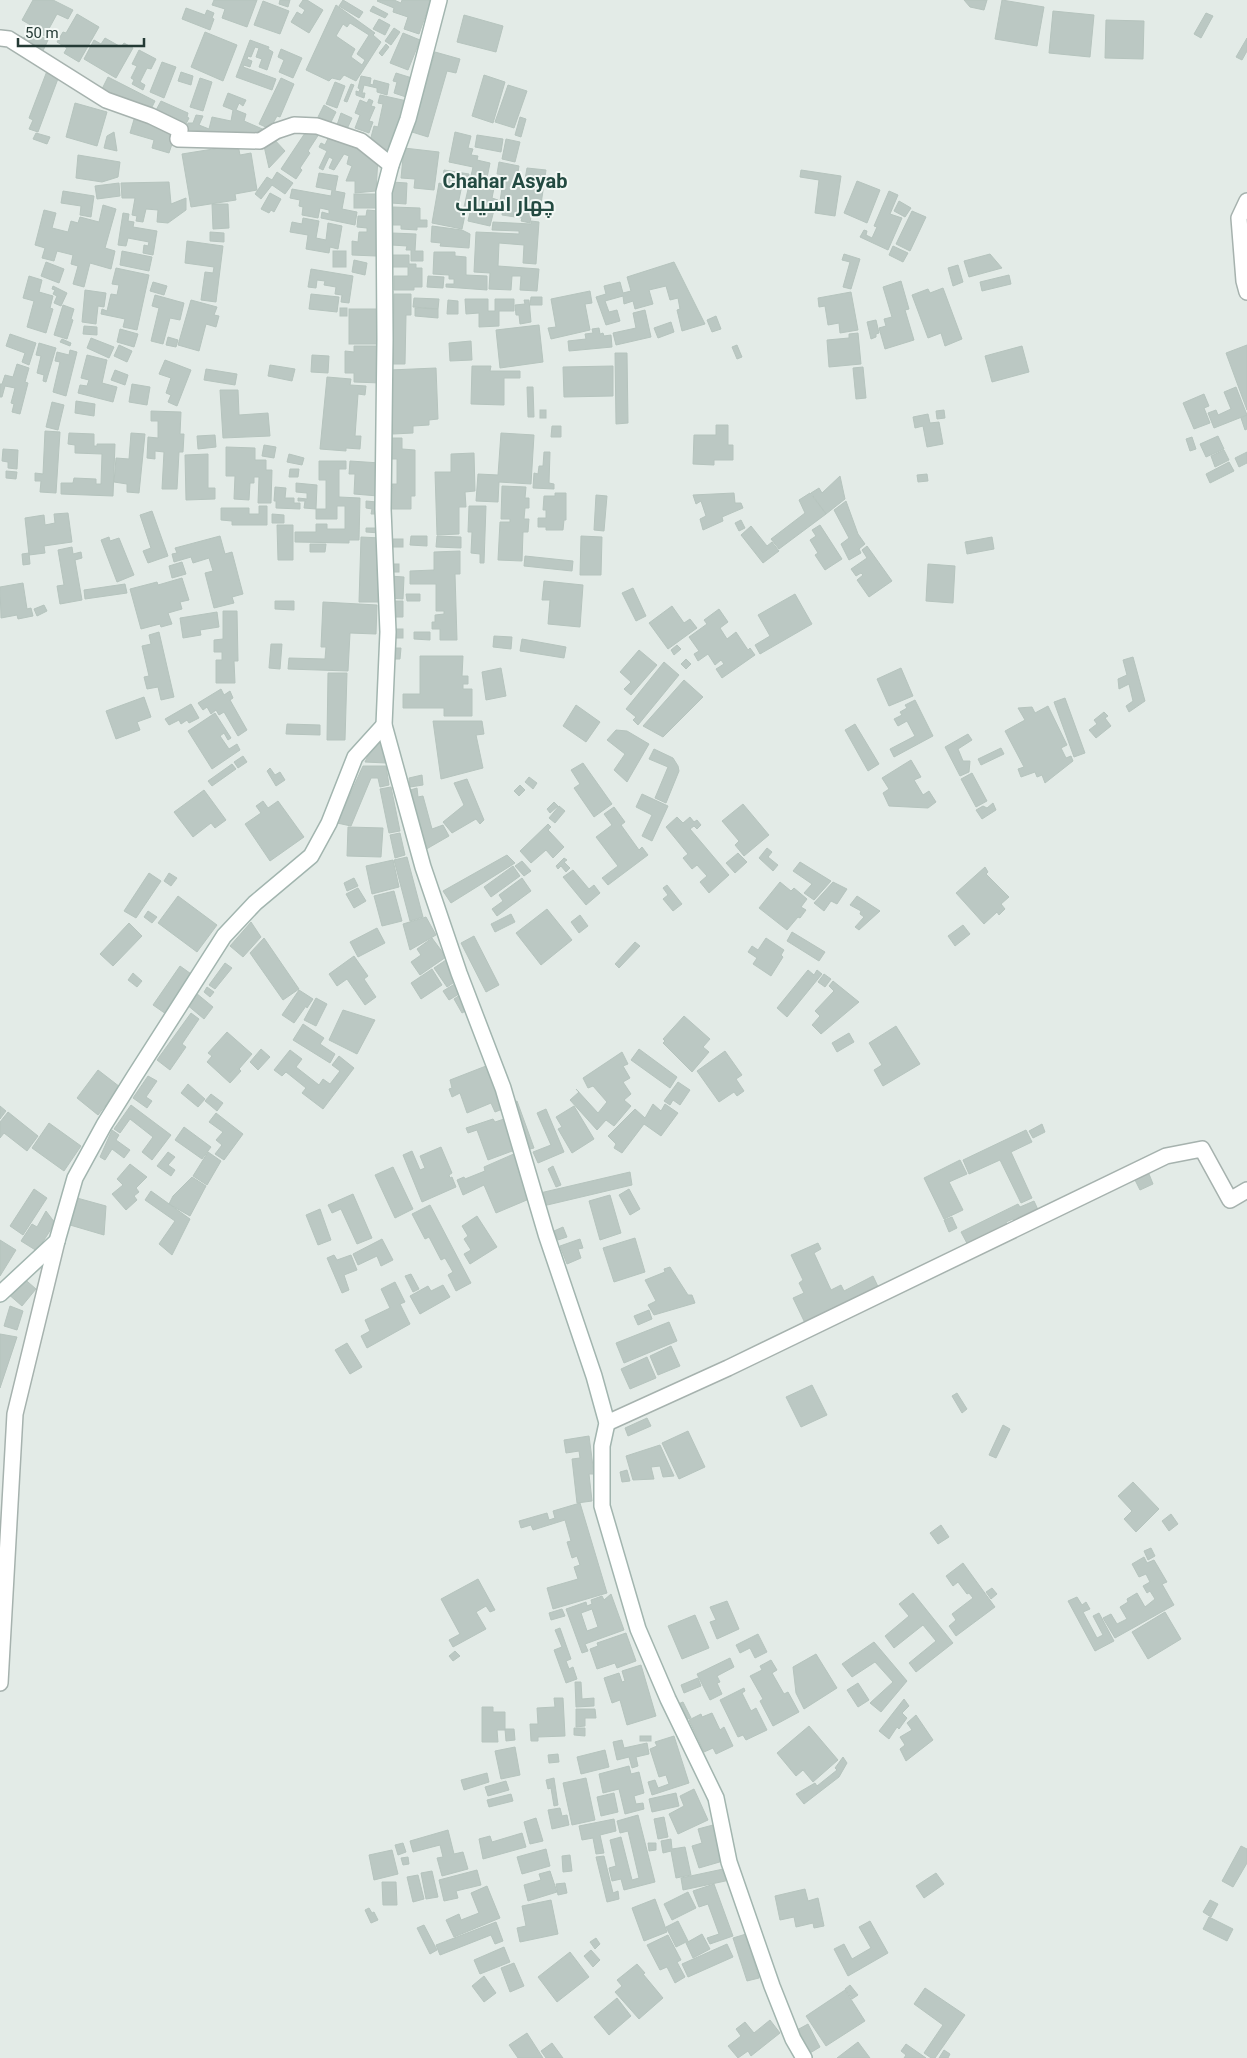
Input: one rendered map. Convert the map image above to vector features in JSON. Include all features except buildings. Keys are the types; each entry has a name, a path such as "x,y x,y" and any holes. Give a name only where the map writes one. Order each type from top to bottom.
{"street":[{"path":"438,0 408,119 391,164 384,192 384,509 388,632 384,725 423,867 456,964 502,1088 546,1234 594,1376 607,1423 602,1446 602,1506 638,1629 668,1699 716,1798 732,1870 776,1995 793,2039 804,2058"},
{"path":"0,38 9,39 106,100 151,116 180,130 178,139 260,141 276,131 294,125 317,126 361,141 391,164"},
{"path":"1247,201 1238,218 1244,281 1247,292"},
{"path":"0,1683 15,1414 57,1241 75,1178 104,1125 224,936 255,903 311,856 329,823 355,757 384,725"},
{"path":"607,1423 737,1364 1166,1156 1202,1149 1230,1200 1247,1190"},
{"path":"0,1294 57,1241"}],"district":[{"name":"Chahar Asyab چهار اسیاب","path":"505,192"}]}
